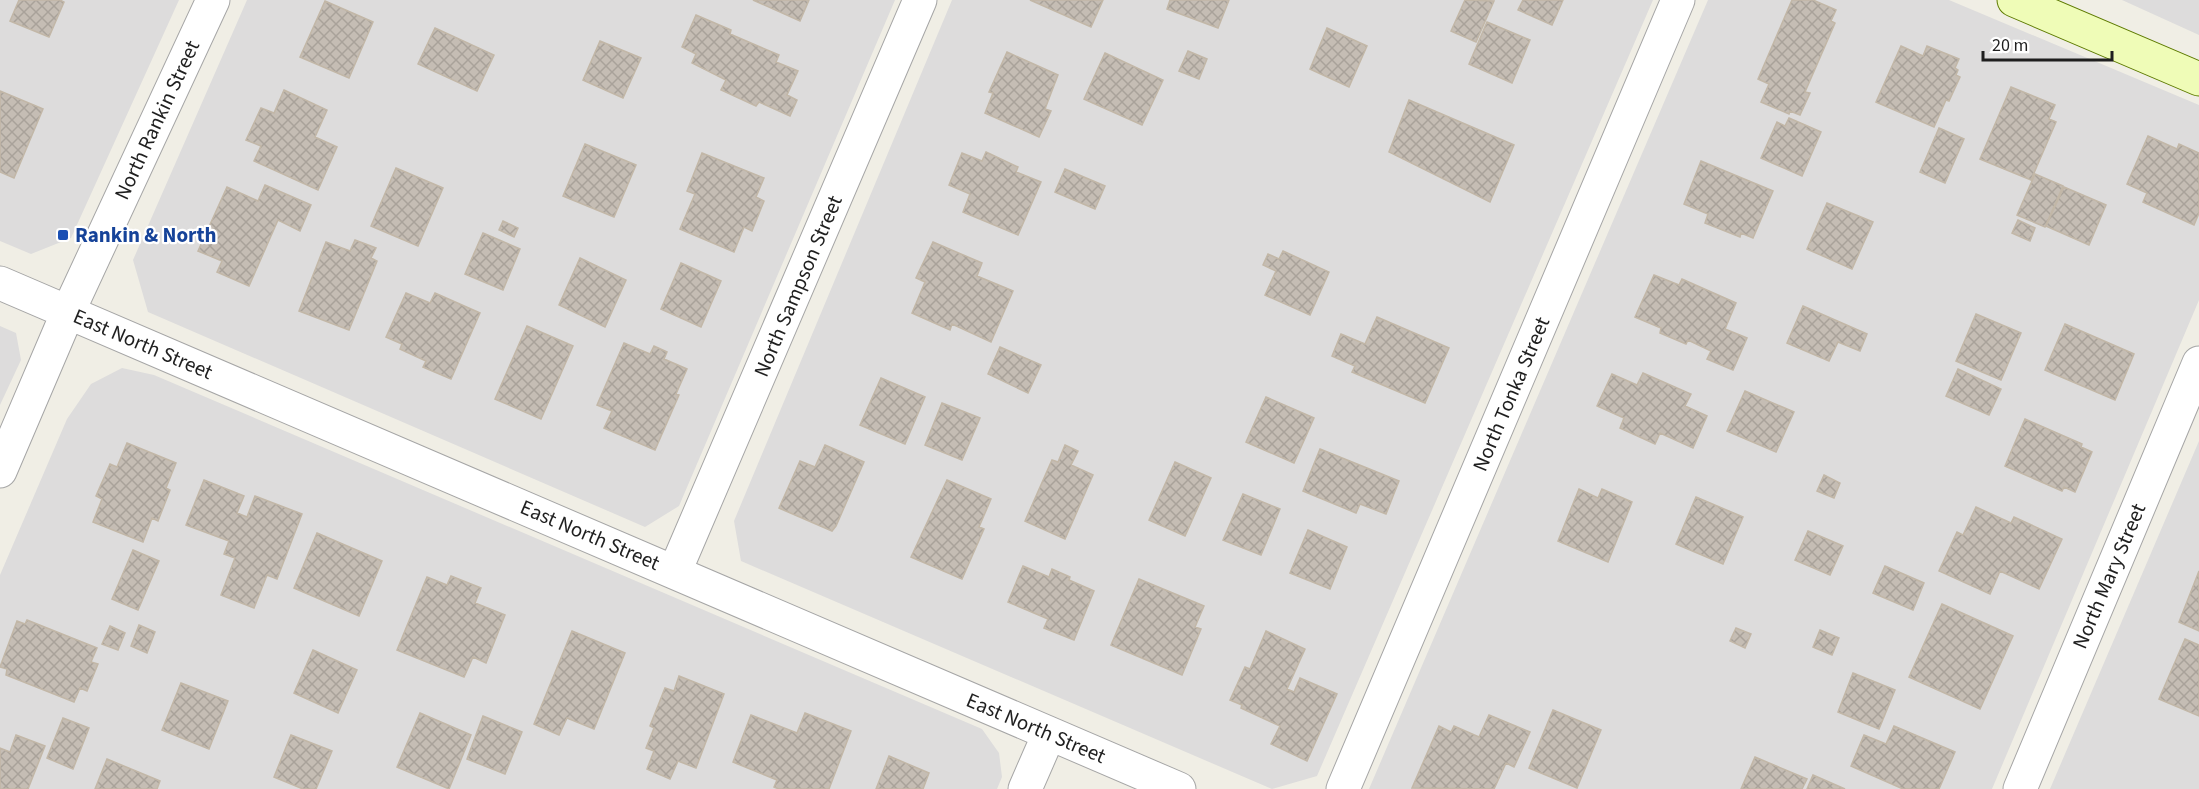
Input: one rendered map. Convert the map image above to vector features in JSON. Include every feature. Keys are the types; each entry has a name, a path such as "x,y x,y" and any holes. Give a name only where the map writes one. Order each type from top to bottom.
{"street":[{"name":"North Rankin Street","path":"0,471 68,312 213,0"},
{"name":"North Sampson Street","path":"675,571 920,0"},
{"name":"North Tonka Street","path":"1343,789 1678,0"},
{"path":"2014,0 2199,79"},
{"name":"East North Street","path":"0,283 1179,789"},
{"name":"North Mary Street","path":"2020,789 2199,363"},
{"path":"1025,789 1049,734"}],"shaded area":[{"path":"0,0 179,0 71,238 31,254 0,241"},
{"path":"247,0 895,0 679,506 645,527 148,312 133,260"},
{"path":"952,0 1653,0 1317,776 1272,789 741,561 734,521"},
{"path":"1708,0 1949,0 2199,105 2199,300 1992,789 1369,789"},
{"path":"2122,0 2199,0 2199,35"},
{"path":"0,326 16,333 21,360 0,405"},
{"path":"122,368 154,375 982,729 999,753 1002,777 997,789 0,789 0,575 67,419 91,384"},
{"path":"2199,441 2199,789 2050,789"}],"building":[{"path":"19,0 60,0 64,2 49,37 10,21"},
{"path":"753,0 809,0 800,21"},
{"path":"1030,0 1103,0 1091,27"},
{"path":"1170,0 1229,0 1218,28 1167,9"},
{"path":"1465,0 1494,1 1476,42 1451,31"},
{"path":"1523,0 1563,0 1552,25 1518,10"},
{"path":"1792,0 1813,0 1836,10 1831,21 1835,23 1805,92 1810,93 1800,115 1790,111 1789,114 1761,102 1769,84 1758,79"},
{"path":"325,1 373,22 349,78 300,57"},
{"path":"696,15 731,30 730,34 779,55 776,62 798,71 787,95 797,100 790,116 759,102 756,106 721,90 726,80 692,63 696,54 682,47"},
{"path":"1487,22 1530,40 1512,83 1469,64"},
{"path":"435,28 494,55 477,91 418,64"},
{"path":"1327,28 1367,46 1349,87 1310,69"},
{"path":"600,41 641,58 623,98 583,80"},
{"path":"1901,46 1923,56 1927,46 1959,59 1955,68 1958,70 1956,75 1960,77 1949,101 1946,100 1934,127 1876,102"},
{"path":"1188,51 1207,59 1199,79 1179,71"},
{"path":"1007,52 1058,75 1045,109 1051,111 1039,137 985,113 993,93 989,92"},
{"path":"1105,53 1163,80 1142,125 1084,99"},
{"path":"2011,87 2055,105 2049,119 2056,122 2031,180 1980,159"},
{"path":"284,90 327,110 315,137 337,147 318,190 254,161 261,146 246,140 261,108 274,113"},
{"path":"0,91 43,109 14,178 0,172"},
{"path":"1409,100 1514,145 1490,202 1389,152"},
{"path":"1789,118 1821,132 1802,176 1761,158 1777,122 1785,126"},
{"path":"1939,128 1964,139 1945,183 1920,172"},
{"path":"2148,136 2177,149 2179,144 2199,153 2199,213 2194,225 2143,202 2147,193 2127,184"},
{"path":"585,144 636,165 614,217 563,196"},
{"path":"986,152 1018,167 1016,172 1041,182 1018,235 963,212 970,194 949,185 962,153 982,161"},
{"path":"702,153 764,178 756,197 764,201 752,231 744,227 734,252 680,229 695,194 687,191"},
{"path":"1701,161 1773,191 1753,238 1741,233 1740,237 1705,223 1708,214 1684,204"},
{"path":"396,168 443,188 418,246 371,226"},
{"path":"1065,169 1105,186 1095,209 1055,192"},
{"path":"2035,174 2063,186 2045,227 2017,215"},
{"path":"265,185 311,205 300,231 278,220 249,286 217,272 222,261 198,251 227,187 258,201"},
{"path":"2064,187 2106,205 2089,245 2046,226"},
{"path":"1827,203 1873,222 1852,269 1807,249"},
{"path":"2018,220 2035,228 2030,241 2012,233"},
{"path":"503,221 518,228 514,237 499,230"},
{"path":"483,233 520,249 503,290 465,274"},
{"path":"355,240 376,248 371,258 377,261 349,330 299,311 326,242 350,251"},
{"path":"933,242 982,263 977,276 1013,291 991,342 952,324 950,330 912,313 925,282 916,278"},
{"path":"1283,251 1329,272 1310,315 1265,295 1276,271 1263,265 1268,254 1279,259"},
{"path":"580,258 626,280 605,327 559,305"},
{"path":"681,263 721,281 701,327 661,309"},
{"path":"1654,275 1679,285 1682,279 1736,303 1725,329 1747,338 1733,370 1707,359 1711,351 1688,340 1686,344 1660,333 1661,328 1635,317"},
{"path":"406,293 430,303 435,293 480,313 451,379 423,367 426,361 400,349 402,344 386,337"},
{"path":"1803,306 1867,334 1860,351 1838,342 1829,361 1787,343"},
{"path":"1976,314 2021,333 2001,380 1956,361"},
{"path":"1377,317 1449,348 1425,403 1352,372 1355,366 1332,356 1341,334 1365,344"},
{"path":"2065,324 2134,354 2115,400 2045,370"},
{"path":"527,326 573,346 541,419 495,399"},
{"path":"624,343 650,354 654,346 667,352 664,359 687,369 676,394 679,395 655,450 604,428 612,411 597,405"},
{"path":"1000,347 1041,365 1028,393 988,374"},
{"path":"1958,369 2001,389 1989,415 1946,396"},
{"path":"1643,373 1691,394 1685,406 1707,416 1693,448 1660,433 1655,444 1620,428 1624,418 1597,406 1612,374 1637,385"},
{"path":"881,378 925,397 905,444 860,425"},
{"path":"1745,391 1794,412 1776,452 1727,431"},
{"path":"1266,397 1314,418 1294,463 1246,442"},
{"path":"942,403 980,418 962,460 925,445"},
{"path":"2025,419 2082,444 2081,447 2092,452 2075,492 2064,487 2062,491 2005,466"},
{"path":"127,443 176,463 166,488 170,490 158,521 152,518 143,542 93,522 102,499 96,496 110,464 117,467"},
{"path":"825,445 864,462 832,531 779,508 800,461 815,467"},
{"path":"1065,445 1078,451 1071,465 1093,475 1065,539 1025,521 1052,460 1058,462"},
{"path":"1320,449 1399,481 1386,514 1360,504 1356,513 1303,491"},
{"path":"1175,462 1211,478 1185,536 1149,520"},
{"path":"1824,475 1840,483 1834,498 1817,491"},
{"path":"204,480 244,496 237,513 247,517 255,496 302,514 277,579 267,575 254,608 221,595 235,558 224,554 229,541 186,525"},
{"path":"947,480 991,499 979,527 984,529 962,579 911,557"},
{"path":"1579,489 1598,498 1602,489 1632,502 1608,562 1558,541"},
{"path":"1243,494 1280,509 1261,555 1223,540"},
{"path":"1696,497 1743,517 1723,564 1676,544"},
{"path":"1976,507 2011,523 2014,517 2062,539 2039,589 2000,571 1990,594 1939,571 1957,532 1963,535"},
{"path":"1308,530 1347,547 1330,589 1290,573"},
{"path":"1808,531 1843,546 1830,575 1795,560"},
{"path":"317,533 382,561 359,616 294,588"},
{"path":"133,550 159,561 138,610 112,599"},
{"path":"1023,566 1049,577 1052,569 1070,577 1069,580 1094,591 1074,640 1044,628 1048,619 1008,602"},
{"path":"1885,566 1924,583 1913,610 1873,593"},
{"path":"2199,571 2199,631 2179,622"},
{"path":"451,576 481,588 475,603 505,615 486,663 473,657 464,677 397,650 427,577 447,585"},
{"path":"1139,579 1204,606 1195,627 1201,629 1182,675 1111,645"},
{"path":"1942,604 2013,636 1980,709 1909,677"},
{"path":"27,620 97,648 91,662 98,664 87,691 80,688 74,702 6,675 7,669 0,667 17,621 25,624"},
{"path":"139,625 155,632 147,653 131,646"},
{"path":"110,626 125,633 118,650 102,644"},
{"path":"1736,628 1751,634 1745,648 1730,641"},
{"path":"1820,630 1839,638 1832,655 1813,647"},
{"path":"572,631 625,653 594,729 567,718 559,735 534,724"},
{"path":"1266,631 1305,649 1287,689 1294,692 1300,678 1337,694 1307,761 1271,744 1280,726 1241,708 1242,705 1230,700 1245,667 1250,669"},
{"path":"2185,639 2199,645 2199,716 2159,699"},
{"path":"313,650 357,670 338,713 294,693"},
{"path":"1853,673 1895,690 1879,729 1838,712"},
{"path":"679,676 724,694 696,768 678,761 670,779 647,769 654,751 646,748 654,728 650,726 665,688 674,691"},
{"path":"181,683 228,701 209,749 162,730"},
{"path":"1553,710 1601,730 1577,788 1529,768"},
{"path":"420,713 471,735 449,789 397,767"},
{"path":"805,713 851,731 829,789 779,789 774,787 777,780 733,762 751,715 797,733"},
{"path":"1489,715 1530,732 1514,767 1506,763 1494,789 1412,788 1439,726 1451,732 1454,726 1479,737"},
{"path":"483,716 522,732 505,774 467,759"},
{"path":"63,718 89,728 73,769 47,758"},
{"path":"1894,726 1955,752 1939,789 1903,789 1851,766 1864,735 1886,744"},
{"path":"16,735 45,746 28,789 0,789 0,748 10,752"},
{"path":"291,735 332,751 316,789 303,789 274,777"},
{"path":"889,756 929,773 923,789 876,789"},
{"path":"1755,757 1807,779 1802,789 1741,789"},
{"path":"107,759 160,781 157,789 95,789"},
{"path":"1813,775 1845,789 1807,789"}],"place":[{"name":"Rankin & North","path":"63,235"}]}
